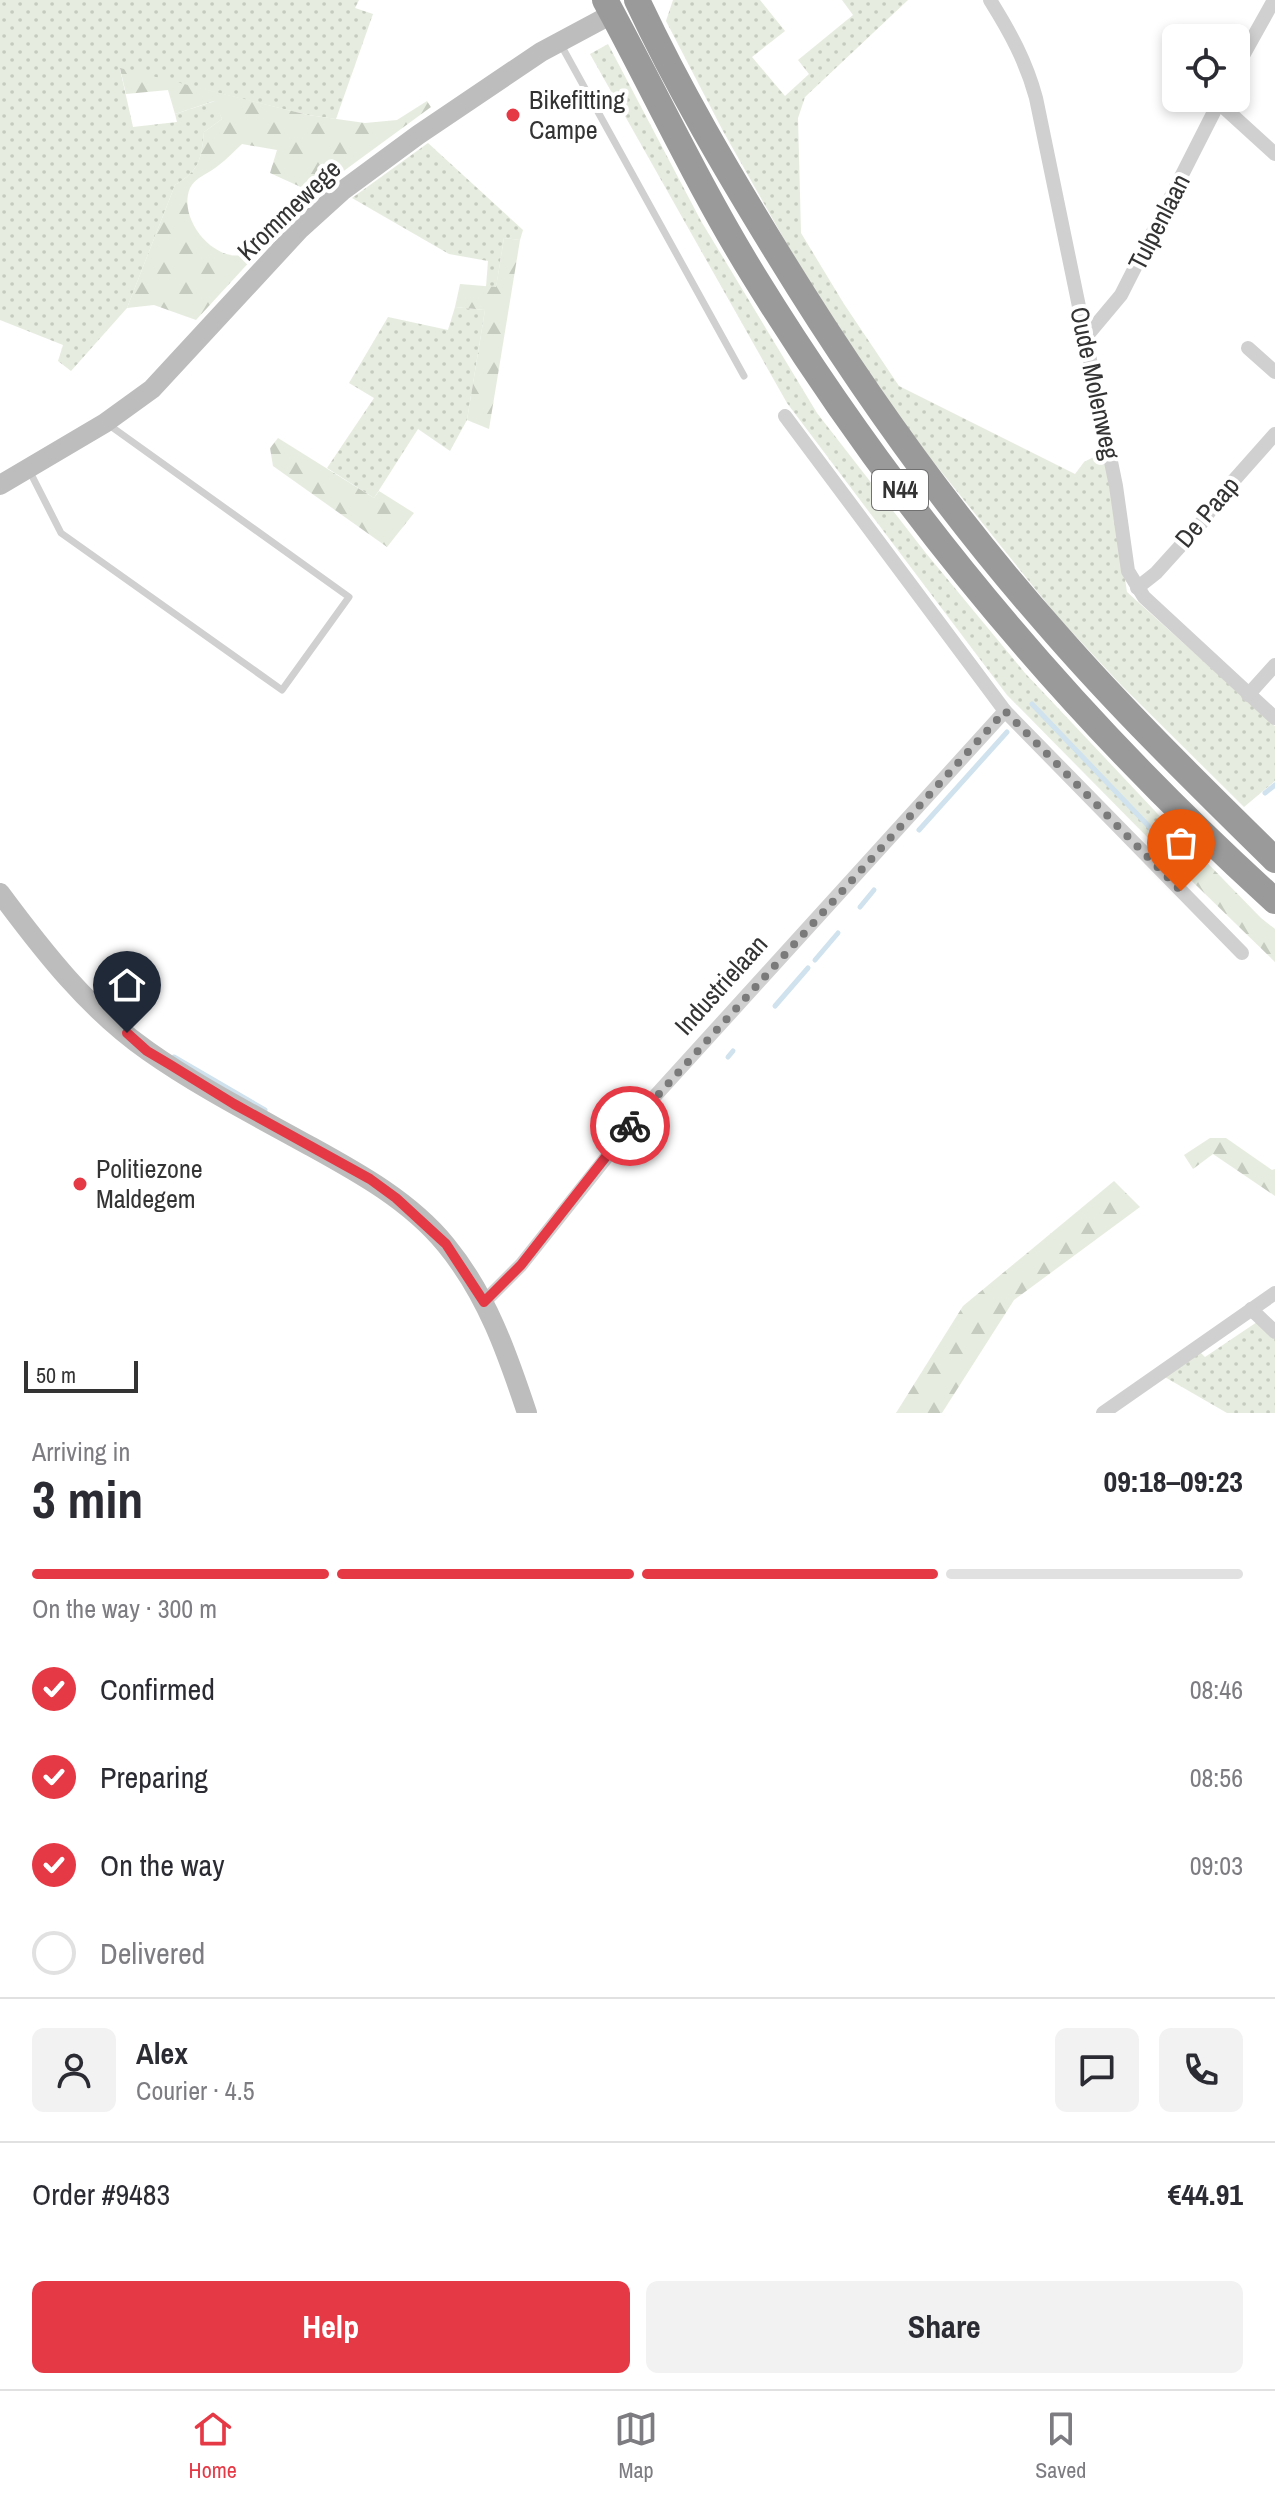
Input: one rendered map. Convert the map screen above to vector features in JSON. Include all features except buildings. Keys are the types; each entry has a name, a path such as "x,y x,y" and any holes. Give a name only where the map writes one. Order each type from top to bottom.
{"highway":[{"name":"N44","path":"637,1 668,66 733,181 834,344 934,486 1055,634 1160,747 1275,860"},
{"name":"N44","path":"609,7 669,126 753,274 841,409 911,505 992,608 1087,714 1275,901"}],"street":[{"name":"Oude Molenweg","path":"990,0 1018,44 1029,70 1116,486 1128,571 1137,588 1275,718"},
{"path":"1250,43 1274,0"},
{"name":"Krommewege","path":"0,485 105,423 152,389 300,229 342,191 418,135 609,7 637,1"},
{"name":"Tulpenlaan","path":"1085,338 1121,295 1214,112"},
{"path":"1232,112 1275,154"},
{"path":"1248,348 1275,372"},
{"path":"785,416 1005,711 1242,953"},
{"name":"De Paap","path":"1137,588 1156,573 1203,521 1220,496 1275,434"},
{"path":"1248,695 1275,665"},
{"name":"Industrielaan","path":"484,1302 521,1265 656,1095 1005,711"},
{"path":"0,893 86,998 147,1051 234,1104 370,1179 396,1198 446,1244 484,1302 502,1337 527,1413"},
{"path":"1103,1413 1275,1293"},
{"path":"1251,1309 1275,1332"}],"lane":[{"path":"558,40 744,376"},
{"path":"28,468 61,533 282,690 349,597 105,423"}],"green space":[{"path":"0,0 359,0 355,8 373,14 336,119 308,115 120,69 133,127 177,122 175,114 215,101 222,119 204,132 198,163 190,174 175,185 127,308 71,371 58,361 63,345 0,320"},
{"path":"673,0 760,0 785,31 752,57 785,96 809,74 798,60 853,15 842,0 908,0 805,97 798,118 801,233 899,386 1075,474 1084,462 1105,451 1127,592 1275,726 1275,781 1244,807 1122,686 1057,616 899,419 801,269 723,131 666,21"},
{"path":"608,44 701,221 817,413 925,552 1025,673 1171,828 1164,836 1162,852 1007,695 787,403 590,54"},
{"path":"120,68 308,115 365,123 397,120 427,101 431,107 316,194 270,173 277,150 242,144 222,163 195,181 187,201 189,214 203,239 214,248 238,255 252,250 272,230 276,233 196,320 154,305 127,308 175,185 190,174 198,163 204,132 222,119 214,101 175,114 168,90 126,94"},
{"path":"428,143 523,230 520,240 504,238 496,288 486,287 488,261 449,254 352,198"},
{"path":"504,238 520,240 489,429 467,420 485,310 455,307 460,284 496,287"},
{"path":"455,307 485,310 467,420 450,451 418,429 374,498 327,468 374,398 349,383 388,317 448,330"},
{"path":"278,438 374,498 379,491 414,513 387,547 273,466 270,448"},
{"path":"1171,828 1275,929 1275,962 1162,852 1164,836"},
{"path":"1210,1138 1226,1138 1272,1170 1275,1169 1275,1196 1213,1154 1193,1169 1184,1155"},
{"path":"1114,1181 1140,1207 1014,1300 942,1413 896,1413 963,1306"},
{"path":"1257,1322 1275,1337 1275,1413 1227,1413 1163,1376 1199,1351 1205,1357"}],"waterway":[{"path":"1032,704 1160,838 1182,855"},
{"path":"919,830 1007,732"},
{"path":"1265,793 1275,785"},
{"path":"860,907 874,890"},
{"path":"815,960 838,933"},
{"path":"775,1006 808,968"},
{"path":"728,1057 733,1051"},
{"path":"174,1057 265,1110"}],"way so far":[{"path":"630,1126 1005,711 1181,891"}],"place":[{"name":"Bikefitting Campe","path":"513,115"},
{"name":"Politiezone Maldegem","path":"80,1184"}],"route":[{"path":"127,1033 147,1051 234,1104 370,1179 396,1198 446,1244 484,1302 521,1265 630,1126"}]}
